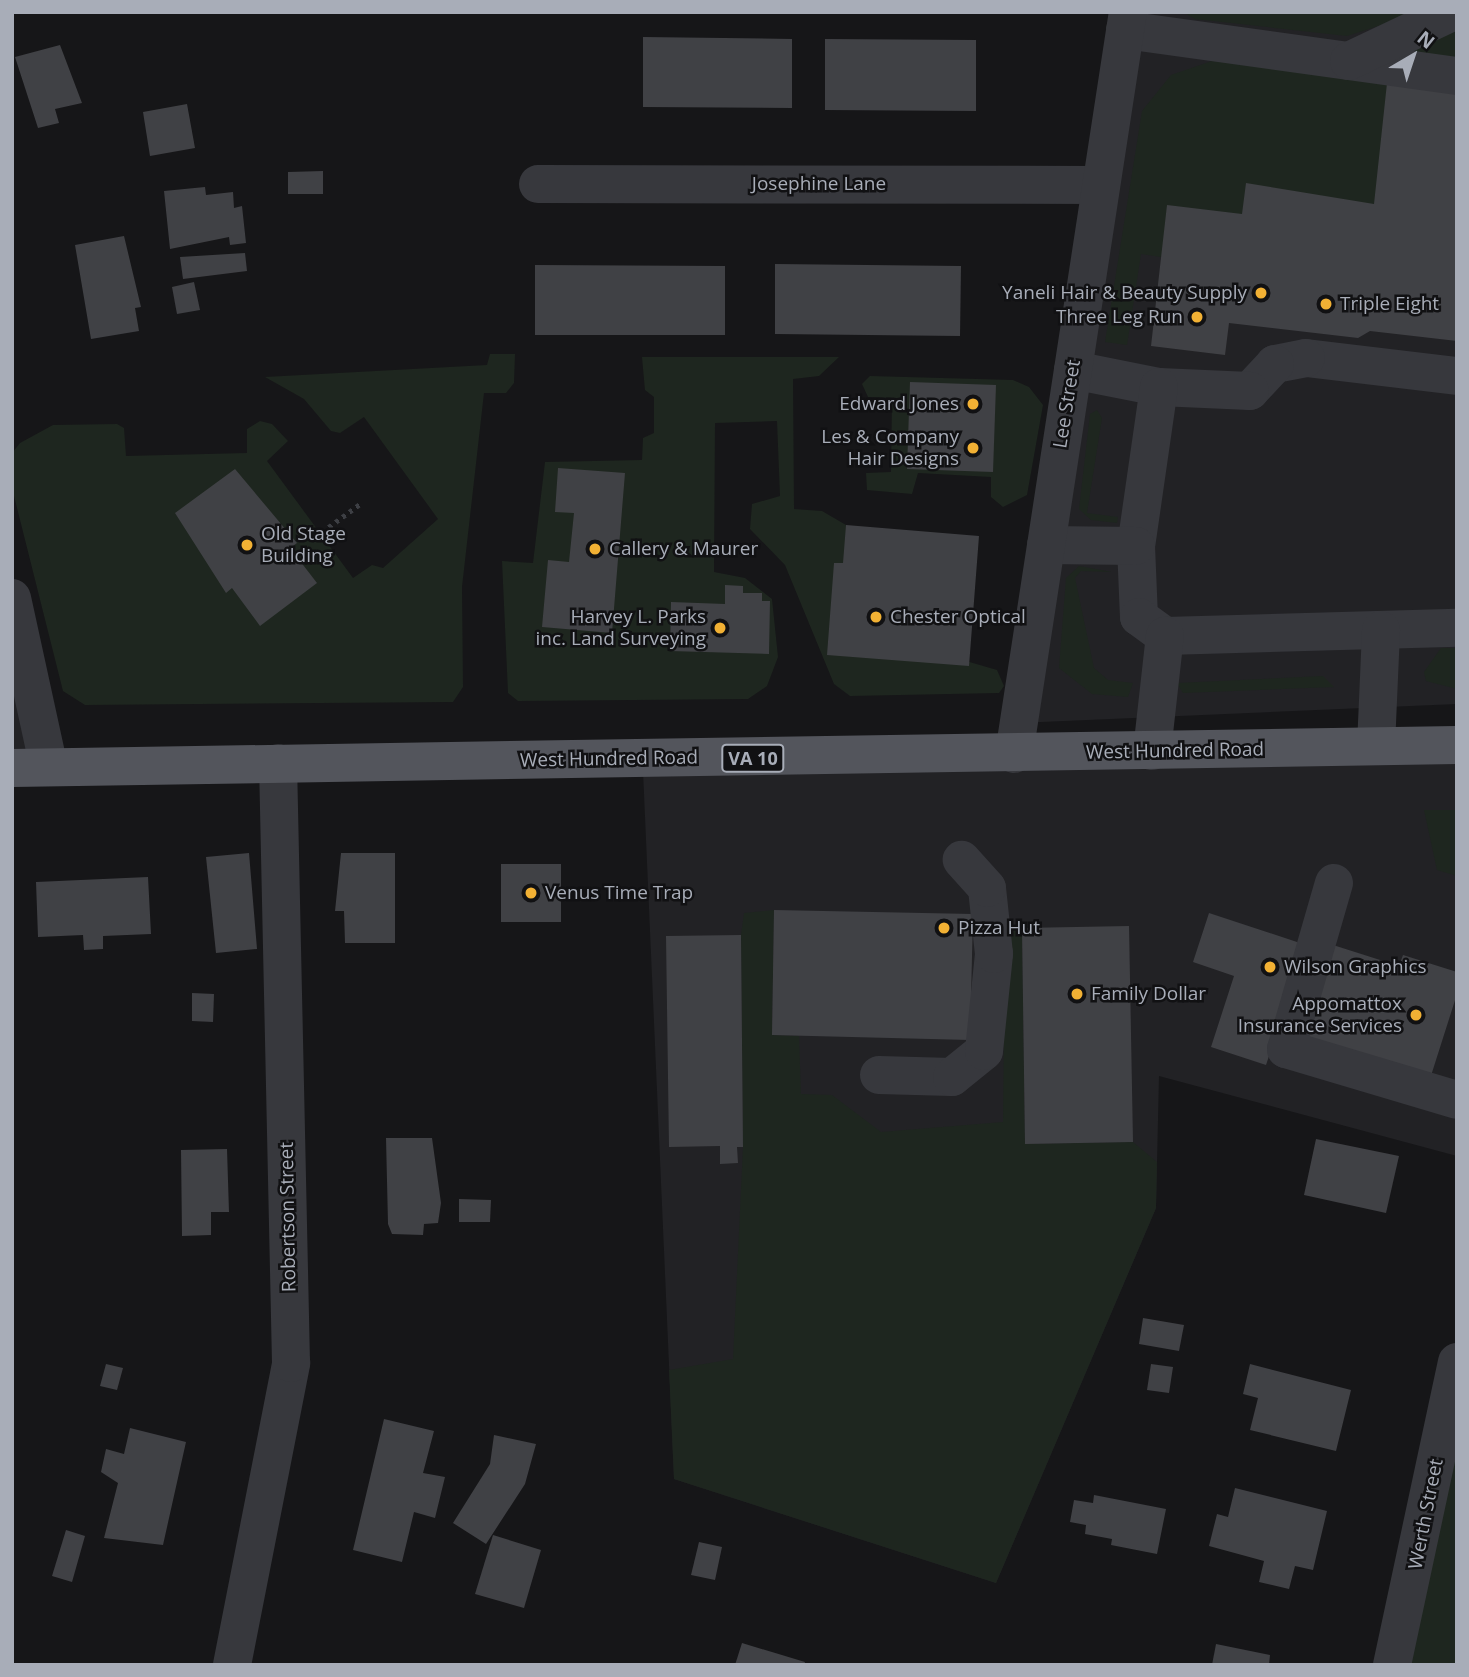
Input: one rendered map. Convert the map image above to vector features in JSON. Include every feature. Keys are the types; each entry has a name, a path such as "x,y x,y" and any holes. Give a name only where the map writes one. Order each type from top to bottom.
{"main road":[{"name":"West Hundred Road","path":"31,767 1014,754 1457,745"}],"street":[{"path":"1349,61 1452,12"},
{"path":"1127,21 1349,61 1457,76"},
{"name":"Lee Street","path":"1014,754 1127,21"},
{"name":"Josephine Lane","path":"538,184 1101,185"},
{"path":"1073,370 1159,387 1250,391 1275,364 1306,358 1457,376"},
{"path":"1159,387 1136,546 1139,617 1165,636 1457,628"},
{"path":"1046,545 1136,546"},
{"path":"12,598 31,767"},
{"path":"1376,746 1381,630"},
{"path":"1153,751 1165,636"},
{"name":"Robertson Street","path":"232,1665 291,1363 278,763"},
{"path":"879,1075 953,1077 985,1051 994,954 987,888 962,860"},
{"path":"1334,883 1286,1049 1457,1100"},
{"name":"Werth Street","path":"1392,1665 1457,1362"}],"path":[{"path":"315,537 360,504"}],"shaded area":[{"path":"1128,12 1457,12 1457,704 1018,723"},
{"path":"1183,12 1422,12 1347,36 1195,19"},
{"path":"1457,22 1457,59 1397,54"},
{"path":"1212,61 1387,83 1397,220 1161,257 1141,254 1127,345 1105,342 1142,111 1171,75"},
{"path":"490,354 515,354 514,383 506,393 484,393 462,587 463,687 453,702 85,705 63,691 12,488 12,453 20,443 53,425 117,424 124,428 126,456 247,453 247,429 260,421 272,424 288,441 267,461 353,578 372,565 383,568 438,519 364,417 340,433 331,431 304,399 265,377 487,365"},
{"path":"642,357 839,357 819,376 793,379 794,509 822,511 846,525 966,661 997,670 1004,686 999,693 850,696 834,684 785,565 750,529 752,504 780,496 777,421 715,423 714,572 745,578 772,599 778,657 767,686 748,699 518,701 508,693 502,561 533,563 545,462 642,460 643,438 654,433 654,397 645,390"},
{"path":"870,376 1013,380 1029,387 1043,405 1027,495 1003,507 991,497 991,477 918,473 912,494 867,490 866,473 891,472 892,398 868,397 862,384"},
{"path":"1097,410 1102,418 1087,513 1118,517 1117,523 1091,520 1079,509 1090,414"},
{"path":"1079,566 1112,572 1081,571 1075,578 1094,668 1108,680 1133,683 1128,697 1092,694 1059,668 1066,578"},
{"path":"12,615 45,763 12,764"},
{"path":"1441,648 1457,648 1457,689 1426,681 1424,672"},
{"path":"1323,676 1334,687 1183,693 1177,683"},
{"path":"1457,750 1457,1156 1159,1076 1156,1208 996,1583 674,1479 643,771"},
{"path":"1424,810 1457,810 1457,876 1437,870"},
{"path":"774,910 772,1035 799,1036 801,1094 832,1095 881,1132 1003,1122 1005,932 1022,928 1025,1144 1133,1142 1157,1162 1156,1208 996,1583 674,1479 669,1370 733,1359 743,1147 741,935 744,913"},
{"path":"1457,1371 1457,1665 1394,1665"}],"building":[{"path":"643,37 792,39 792,108 643,107"},
{"path":"825,39 976,40 976,111 825,110"},
{"path":"60,45 82,103 55,109 59,123 38,128 15,57"},
{"path":"1387,83 1457,91 1457,341 1370,331 1358,338 1229,323 1225,355 1151,346 1167,205 1242,214 1246,183 1374,204"},
{"path":"187,104 195,148 150,156 143,112"},
{"path":"323,171 323,194 288,194 288,172"},
{"path":"205,187 206,195 233,192 234,208 242,206 246,243 230,245 229,237 170,249 164,191"},
{"path":"124,236 141,307 135,308 139,331 91,339 75,245"},
{"path":"245,253 247,271 183,279 180,257"},
{"path":"775,264 961,266 960,336 775,334"},
{"path":"535,265 725,266 725,335 535,335"},
{"path":"194,282 200,310 177,314 172,287"},
{"path":"910,382 996,385 993,472 907,469"},
{"name":"Callery & Maurer","path":"558,468 625,473 612,633 542,627 548,560 569,562 574,513 555,512"},
{"name":"Old Stage Building","path":"235,469 297,543 290,548 317,583 260,626 232,588 226,593 175,513"},
{"path":"846,525 979,536 969,666 827,655 834,563 843,563"},
{"name":"Harvey L. Parks inc. Land Surveying","path":"725,585 743,586 743,593 762,593 762,601 770,601 769,654 670,651 671,602 725,604"},
{"path":"249,853 257,949 216,953 206,857"},
{"path":"341,853 395,853 395,943 345,943 344,911 335,911"},
{"name":"Venus Time Trap","path":"501,864 561,864 561,922 501,922"},
{"path":"148,877 151,934 103,936 103,949 84,950 83,935 38,937 36,882"},
{"path":"774,910 973,914 970,1040 772,1035"},
{"path":"1209,913 1306,945 1266,1065 1211,1047 1234,976 1193,962"},
{"name":"Family Dollar","path":"1129,926 1133,1142 1025,1144 1022,928"},
{"path":"741,935 743,1147 737,1147 738,1163 720,1164 720,1146 669,1147 666,936"},
{"path":"1333,945 1399,966 1403,955 1457,972 1457,994 1429,1082 1302,1042"},
{"path":"192,993 214,994 213,1022 192,1021"},
{"path":"386,1138 432,1138 441,1203 438,1223 424,1224 423,1235 392,1234 388,1224"},
{"path":"1316,1139 1399,1156 1386,1213 1304,1195"},
{"path":"227,1149 229,1212 211,1212 211,1235 182,1236 181,1150"},
{"path":"459,1199 491,1200 490,1222 459,1222"},
{"path":"1143,1318 1184,1325 1179,1351 1139,1344"},
{"path":"106,1364 123,1368 117,1390 100,1386"},
{"path":"1151,1364 1173,1367 1169,1393 1147,1390"},
{"path":"1250,1364 1351,1390 1336,1451 1250,1430 1258,1398 1243,1394"},
{"path":"384,1419 434,1431 423,1473 445,1477 435,1518 414,1512 402,1562 353,1550"},
{"path":"130,1428 186,1442 163,1545 104,1538 118,1483 101,1472 106,1449 124,1454"},
{"path":"494,1435 536,1444 525,1484 486,1544 453,1523 490,1464"},
{"path":"1235,1488 1327,1511 1313,1570 1295,1566 1289,1589 1259,1582 1264,1561 1209,1546 1217,1514 1228,1517"},
{"path":"1094,1495 1166,1509 1157,1554 1111,1545 1112,1539 1085,1534 1086,1525 1070,1522 1074,1500 1093,1503"},
{"path":"66,1530 85,1536 72,1582 52,1576"},
{"path":"493,1535 541,1550 524,1608 475,1594"},
{"path":"699,1542 722,1547 715,1580 691,1575"},
{"path":"742,1643 805,1662 804,1665 735,1665"},
{"path":"1216,1644 1270,1655 1269,1665 1212,1665"}],"place":[{"name":"Yaneli Hair & Beauty Supply","path":"1261,293"},
{"name":"Triple Eight","path":"1326,304"},
{"name":"Three Leg Run","path":"1197,317"},
{"name":"Edward Jones","path":"973,404"},
{"name":"Les & Company Hair Designs","path":"973,448"},
{"name":"Old Stage Building","path":"247,545"},
{"name":"Callery & Maurer","path":"595,549"},
{"name":"Chester Optical","path":"876,617"},
{"name":"Harvey L. Parks inc. Land Surveying","path":"720,628"},
{"name":"Venus Time Trap","path":"531,893"},
{"name":"Pizza Hut","path":"944,928"},
{"name":"Wilson Graphics","path":"1270,967"},
{"name":"Family Dollar","path":"1077,994"},
{"name":"Appomattox Insurance Services","path":"1416,1015"}]}
